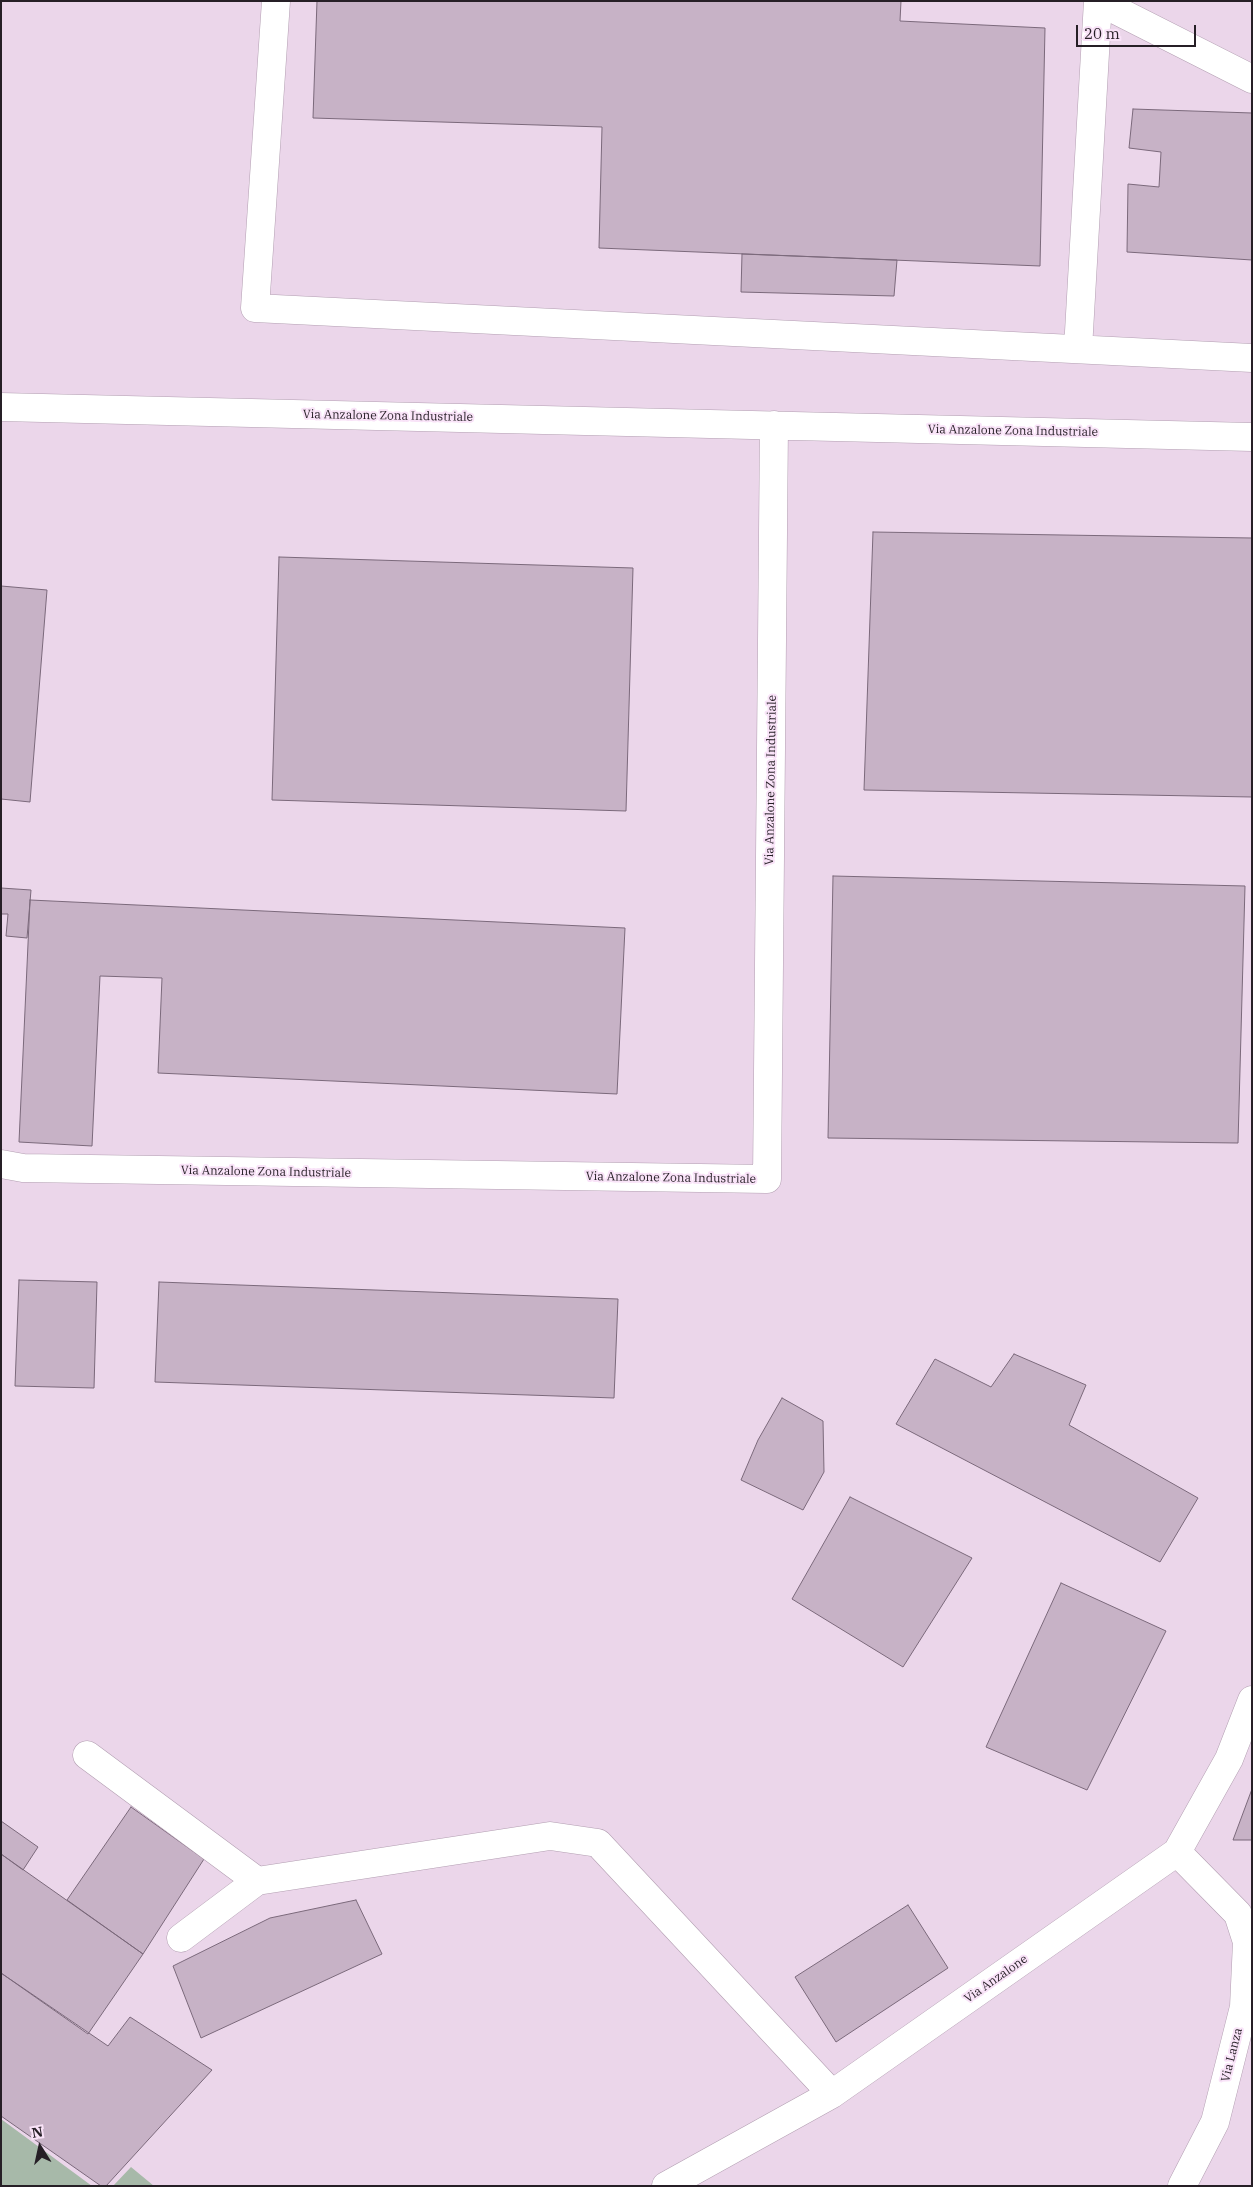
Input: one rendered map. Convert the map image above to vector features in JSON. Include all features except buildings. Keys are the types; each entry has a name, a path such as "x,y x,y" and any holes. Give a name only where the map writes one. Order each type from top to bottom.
{"street":[{"path":"276,1 255,308 1252,358"},
{"path":"1078,349 1098,1 1252,79"},
{"name":"Via Anzalone Zona Industriale","path":"1,407 1252,437"},
{"name":"Via Anzalone Zona Industriale","path":"1,1164 33,1168 767,1179 774,425"},
{"name":"Via Anzalone","path":"666,2186 832,2094 1177,1852 1229,1759 1252,1700"},
{"path":"87,1755 256,1881"},
{"path":"181,1938 256,1881 550,1836 598,1844 832,2094"},
{"name":"Via Lanza","path":"1177,1852 1238,1914 1247,1942 1244,2007 1215,2122 1182,2186"}],"green space":[{"path":"1,2119 92,2186 1,2186"},
{"path":"131,2167 154,2186 113,2186"}]}
